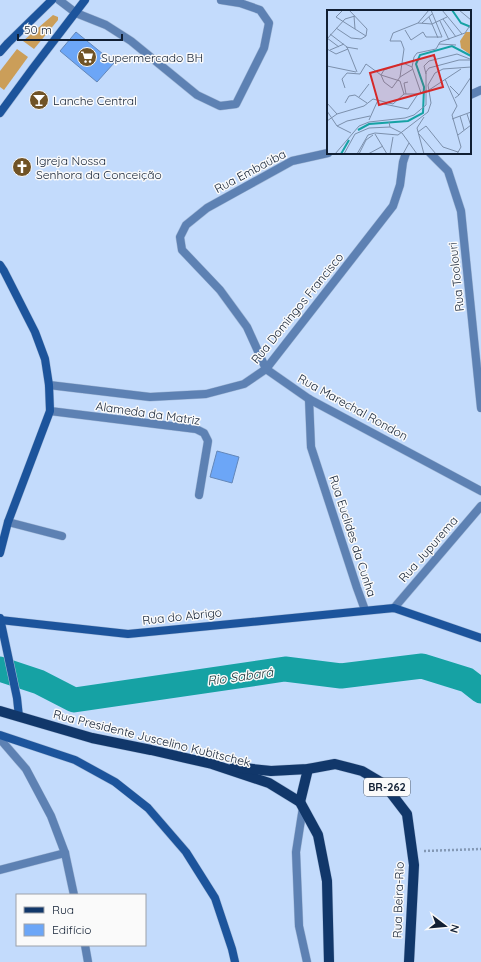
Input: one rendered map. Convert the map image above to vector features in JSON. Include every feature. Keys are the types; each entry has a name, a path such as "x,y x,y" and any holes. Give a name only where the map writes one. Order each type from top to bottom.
{"main road":[{"name":"BR-262","path":"0,711 19,716"},
{"name":"Rua Presidente Juscelino Kubitschek","path":"19,716 92,738 212,764 269,783 302,804"},
{"name":"Rua Beira-Rio","path":"212,764 271,771 308,769 335,764 362,771 384,784 407,814 414,865 409,962"},
{"path":"308,769 302,804 318,835 327,881 329,962"}],"street":[{"path":"0,52 52,0"},
{"path":"59,0 76,13 106,25 131,41 197,95 220,106 236,104 264,48 269,23 260,10 240,3 221,0"},
{"path":"0,113 85,0"},
{"path":"471,95 481,90"},
{"name":"Rua Embaúba","path":"266,369 247,328 220,290 182,250 180,237 186,225 207,208 292,161 327,153"},
{"name":"Rua Domingos Francisco","path":"49,386 150,397 206,394 244,384 266,369 392,206 400,186 403,162 406,154"},
{"name":"Rua Toolouri","path":"431,154 448,171 461,211 481,408"},
{"path":"0,550 8,522 50,411 49,386 45,359 34,332 1,270"},
{"name":"Rua Marechal Rondon","path":"266,369 310,399 481,491"},
{"name":"Rua Euclides da Cunha","path":"310,399 311,447 365,610 394,608 481,638"},
{"name":"Alameda da Matriz","path":"50,411 196,429 204,433 208,441 199,495"},
{"name":"Rua Jupurema","path":"394,608 481,506"},
{"path":"8,522 62,536"},
{"name":"Rua do Abrigo","path":"0,619 128,634 365,610"},
{"path":"0,619 17,698 19,716"},
{"path":"0,735 75,760 115,782 148,808 186,852 215,898 235,962"},
{"path":"0,739 26,769 51,816 65,853 74,894"},
{"path":"302,804 296,852 299,926 307,962"},
{"path":"0,870 65,853"},
{"path":"85,946 88,962"}],"path":[{"path":"412,852 481,849"}],"shaded area":[{"path":"53,15 58,17 58,20 34,49 23,41"},
{"path":"17,49 28,57 4,90 0,87 0,71"}],"building":[{"name":"Supermercado BH","path":"76,32 114,63 97,82 60,51"},
{"path":"217,451 239,457 232,483 210,477"}],"waterway":[{"name":"Rio Sabará","path":"0,669 39,682 74,700 285,669 341,676 422,666 467,680 481,691"}],"place":[{"name":"Supermercado BH","path":"87,57"},
{"name":"Lanche Central","path":"39,100"},
{"name":"Igreja Nossa Senhora da Conceição","path":"22,167"}]}
